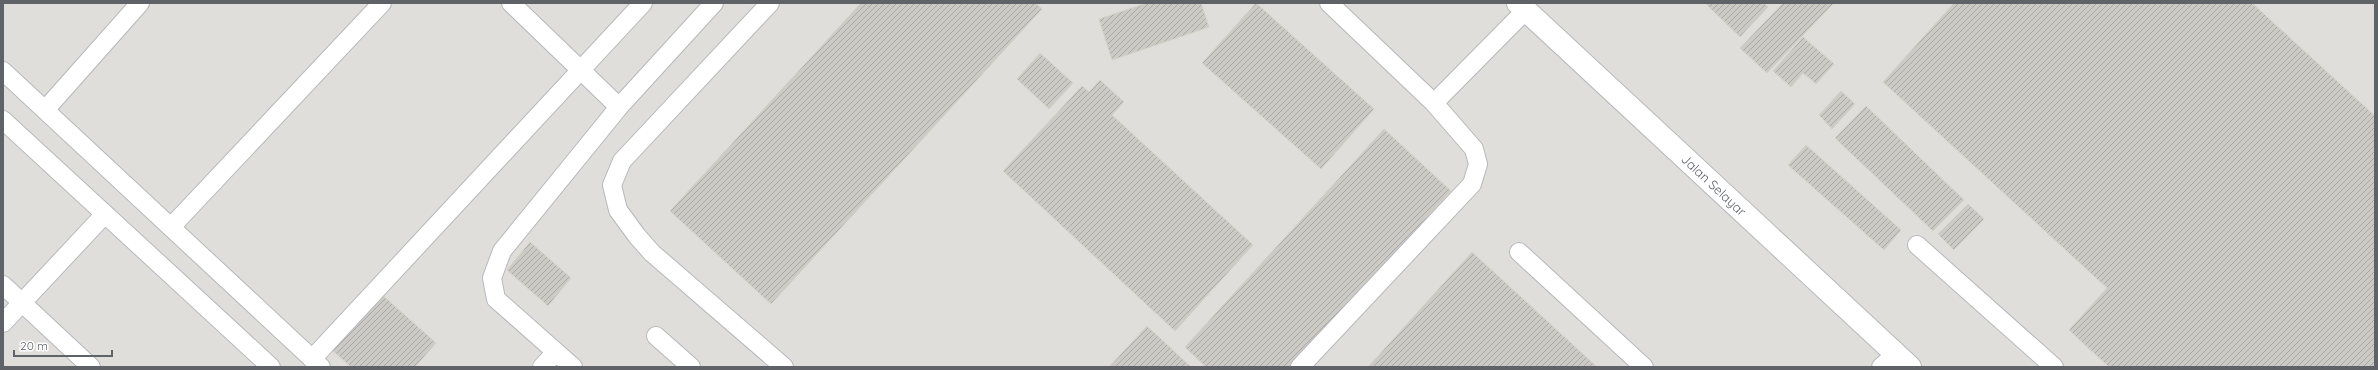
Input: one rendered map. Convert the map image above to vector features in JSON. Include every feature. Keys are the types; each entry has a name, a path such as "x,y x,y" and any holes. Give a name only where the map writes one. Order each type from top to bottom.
{"street":[{"name":"Jalan Selayar","path":"1522,7 1896,362"}],"lane":[{"path":"45,110 140,3"},
{"path":"171,227 382,3"},
{"path":"512,3 619,107"},
{"path":"3,71 317,363 580,70 643,3"},
{"path":"572,367 496,299 492,278 502,251 619,107 714,3"},
{"path":"770,3 622,161 612,185 618,210 652,253 784,367"},
{"path":"1300,367 1472,184 1478,164 1474,149 1434,103 1329,3"},
{"path":"1434,103 1522,7"},
{"path":"3,120 272,367"},
{"path":"3,323 105,214"},
{"path":"1917,245 2054,367"},
{"path":"1519,252 1644,367"},
{"path":"3,285 91,367"},
{"path":"656,336 691,367"},
{"path":"542,367 556,352"}],"shaded area":[{"path":"3,3 2375,3 2375,367 3,367"}],"building":[{"path":"861,3 1036,3 1042,9 771,304 670,211"},
{"path":"1147,3 1201,3 1209,27 1112,60 1099,19"},
{"path":"1256,3 1374,109 1321,169 1202,63"},
{"path":"1705,3 1764,3 1768,7 1740,37"},
{"path":"1783,3 1834,3 1767,73 1740,48"},
{"path":"1954,3 2252,3 2375,116 2375,367 2109,367 2069,330 2107,288 1883,82"},
{"path":"1803,37 1834,64 1816,84 1803,73 1791,87 1773,71"},
{"path":"1040,53 1073,83 1049,109 1017,79"},
{"path":"1100,80 1124,102 1112,115 1253,245 1175,331 1003,171 1082,86 1089,92"},
{"path":"1841,91 1855,104 1832,129 1819,115"},
{"path":"1866,106 1964,200 1933,231 1835,138"},
{"path":"1384,129 1451,191 1291,367 1206,367 1185,347"},
{"path":"1806,145 1901,230 1884,250 1788,165"},
{"path":"1968,204 1984,219 1954,250 1938,234"},
{"path":"530,242 571,278 548,306 507,270"},
{"path":"1472,252 1597,367 1368,367"},
{"path":"380,293 436,343 415,367 351,367 330,348"},
{"path":"1147,326 1191,367 1109,367"}]}
